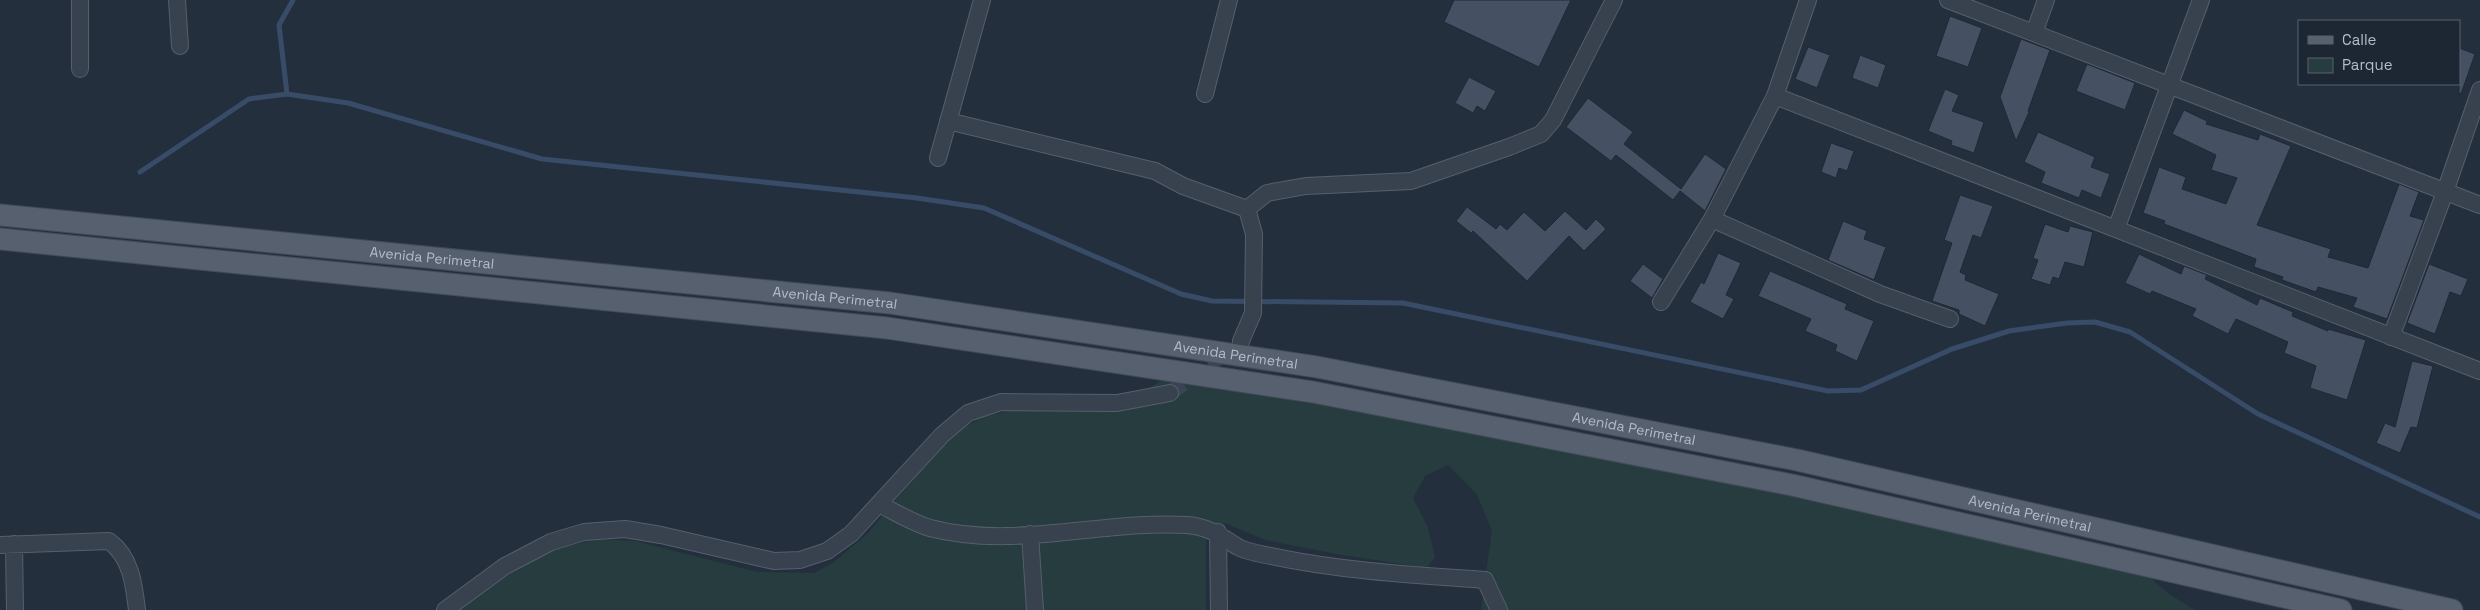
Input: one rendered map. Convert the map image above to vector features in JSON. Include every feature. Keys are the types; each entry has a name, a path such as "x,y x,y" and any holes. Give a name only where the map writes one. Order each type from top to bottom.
{"main road":[{"name":"Avenida Perimetral","path":"0,215 890,303 1308,366 1797,460 2452,610"},
{"name":"Avenida Perimetral","path":"0,239 887,328 1313,392 1792,485 2342,610"}],"street":[{"path":"80,0 80,69"},
{"path":"177,0 180,46"},
{"path":"938,158 982,0"},
{"path":"1206,94 1229,0"},
{"path":"1247,208 1267,193 1306,186 1411,180 1509,147 1541,134 1553,120 1614,0"},
{"path":"1661,302 1712,219 1775,96 1808,0"},
{"path":"1948,0 2480,205"},
{"path":"2034,33 2046,0"},
{"path":"2116,229 2171,86 2200,0"},
{"path":"2391,337 2446,192 2480,90"},
{"path":"1775,96 2480,371"},
{"path":"948,121 1156,171 1183,186 1247,208"},
{"path":"1240,341 1253,313 1254,234 1247,208"},
{"path":"1712,219 1880,294 1950,319"},
{"path":"445,610 504,566 551,542 584,532 625,529 661,535 774,561 800,560 827,551 851,534 942,435 968,413 1001,402 1117,403 1170,393"},
{"path":"879,504 929,528 972,535 1030,534 1135,525 1188,525 1218,532 1239,548 1270,556 1373,573 1485,580 1499,610"},
{"path":"1218,532 1219,610"},
{"path":"1030,534 1035,610"},
{"path":"15,610 7,544 109,540 119,548 128,563 137,610"}],"green space":[{"path":"1177,372 2122,561 2151,578 2169,594 2195,610 1481,610 1492,530 1476,493 1448,465 1425,476 1413,498 1428,528 1435,557 1427,568 1342,555 1265,540 1225,523 1206,541 1206,610 460,610 518,568 548,551 598,539 635,541 757,572 814,573 834,562 867,534 933,456 958,431 983,417 1014,410 1138,394"}],"building":[{"path":"1454,0 1571,0 1539,67 1444,22"},
{"path":"1950,16 1982,28 1968,67 1936,56"},
{"path":"2021,39 2050,50 2029,112 2016,141 2000,97"},
{"path":"1808,47 1830,55 1817,88 1795,79"},
{"path":"2460,48 2475,54 2461,94 2459,93"},
{"path":"1860,55 1886,65 1878,88 1852,78"},
{"path":"2087,64 2135,83 2125,110 2076,91"},
{"path":"1469,77 1496,91 1485,111 1477,106 1473,113 1455,103"},
{"path":"1945,89 1959,95 1952,111 1984,122 1974,153 1951,145 1952,141 1928,131"},
{"path":"1588,98 1633,132 1624,144 1681,189 1705,154 1726,169 1705,211 1680,191 1673,200 1616,155 1611,161 1566,127"},
{"path":"2184,110 2207,121 2206,124 2258,140 2260,134 2291,146 2257,225 2331,249 2328,257 2368,268 2399,184 2419,192 2410,216 2424,220 2387,319 2353,307 2357,298 2318,287 2316,292 2282,280 2283,277 2254,267 2256,259 2164,224 2165,221 2143,213 2159,167 2186,177 2182,189 2226,204 2237,178 2211,170 2216,155 2172,134"},
{"path":"2038,132 2095,157 2091,167 2110,174 2101,198 2082,190 2079,198 2041,183 2045,172 2024,162"},
{"path":"1831,143 1854,151 1847,171 1839,168 1836,178 1821,172"},
{"path":"1960,195 1993,206 1981,238 1973,235 1960,272 1966,275 1965,280 1999,294 1985,326 1959,314 1959,310 1932,301 1952,243 1944,240"},
{"path":"1467,207 1496,229 1500,224 1507,230 1524,212 1545,231 1565,211 1586,230 1596,219 1606,229 1584,251 1569,236 1527,281 1473,231 1471,233 1456,221"},
{"path":"1843,221 1867,231 1864,239 1886,247 1874,280 1828,260"},
{"path":"2045,224 2068,232 2070,226 2093,232 2084,267 2065,262 2059,279 2053,277 2050,285 2031,279 2038,260 2033,258"},
{"path":"1718,253 1741,263 1726,295 1734,299 1723,319 1690,302 1701,282 1704,284"},
{"path":"2139,254 2181,274 2184,266 2207,275 2205,279 2257,305 2260,298 2293,312 2292,316 2328,331 2328,329 2366,340 2347,400 2310,388 2316,366 2284,353 2288,342 2236,319 2228,334 2192,316 2196,309 2152,291 2150,294 2125,283"},
{"path":"1643,264 1663,279 1652,298 1630,281"},
{"path":"2429,264 2468,279 2461,296 2450,292 2435,334 2407,323"},
{"path":"1770,271 1847,304 1845,309 1874,321 1857,361 1835,351 1837,345 1805,331 1811,319 1758,296"},
{"path":"2412,361 2433,366 2417,428 2411,427 2400,453 2376,443 2385,423 2395,427"}],"waterway":[{"path":"287,94 279,25 293,0"},
{"path":"140,172 249,99 287,94 348,103 542,159 917,198 984,208 1181,294 1212,301 1403,303 1828,391 1861,390 1952,349 2009,331 2067,323 2095,322 2130,332 2258,414 2480,517"}],"tunnel":[{"path":"1170,393 1229,349"}]}
